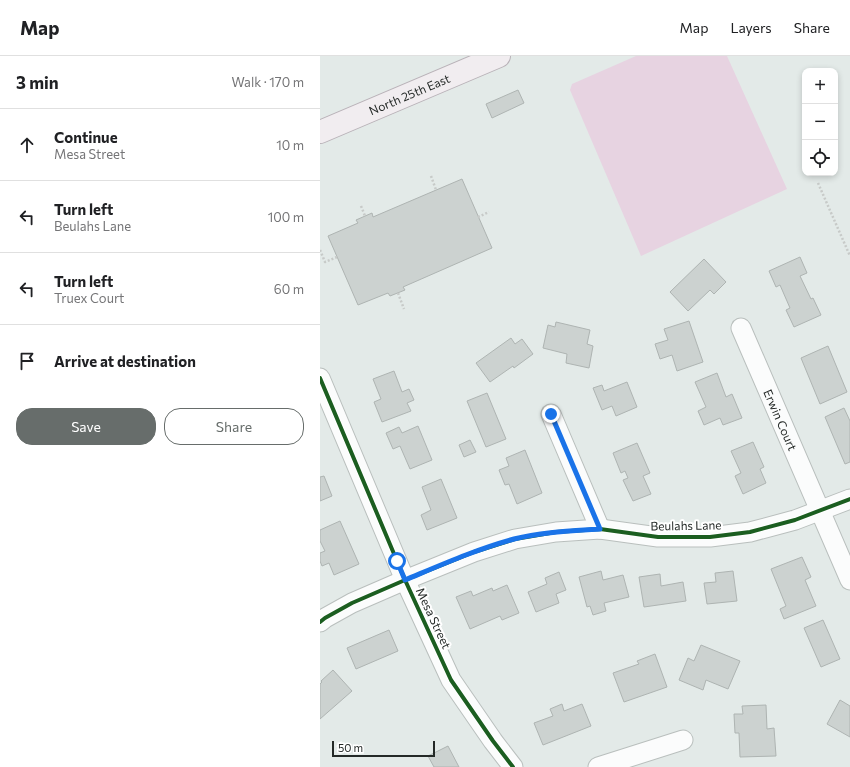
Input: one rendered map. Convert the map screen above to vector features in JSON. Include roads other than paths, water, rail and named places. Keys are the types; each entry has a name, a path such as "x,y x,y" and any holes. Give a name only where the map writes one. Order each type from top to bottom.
{"main road":[{"name":"North 25th East","path":"320,132 499,56"}],"street":[{"name":"Erwin Court","path":"741,328 850,580"},
{"name":"Mesa Street","path":"320,378 405,580 451,680 512,767"},
{"path":"551,414 600,529"},
{"name":"Beulahs Lane","path":"320,622 352,603 405,580 474,552 515,539 556,532 600,529 658,537 710,537 750,532 795,520 850,499"},
{"path":"598,767 683,740"}]}
